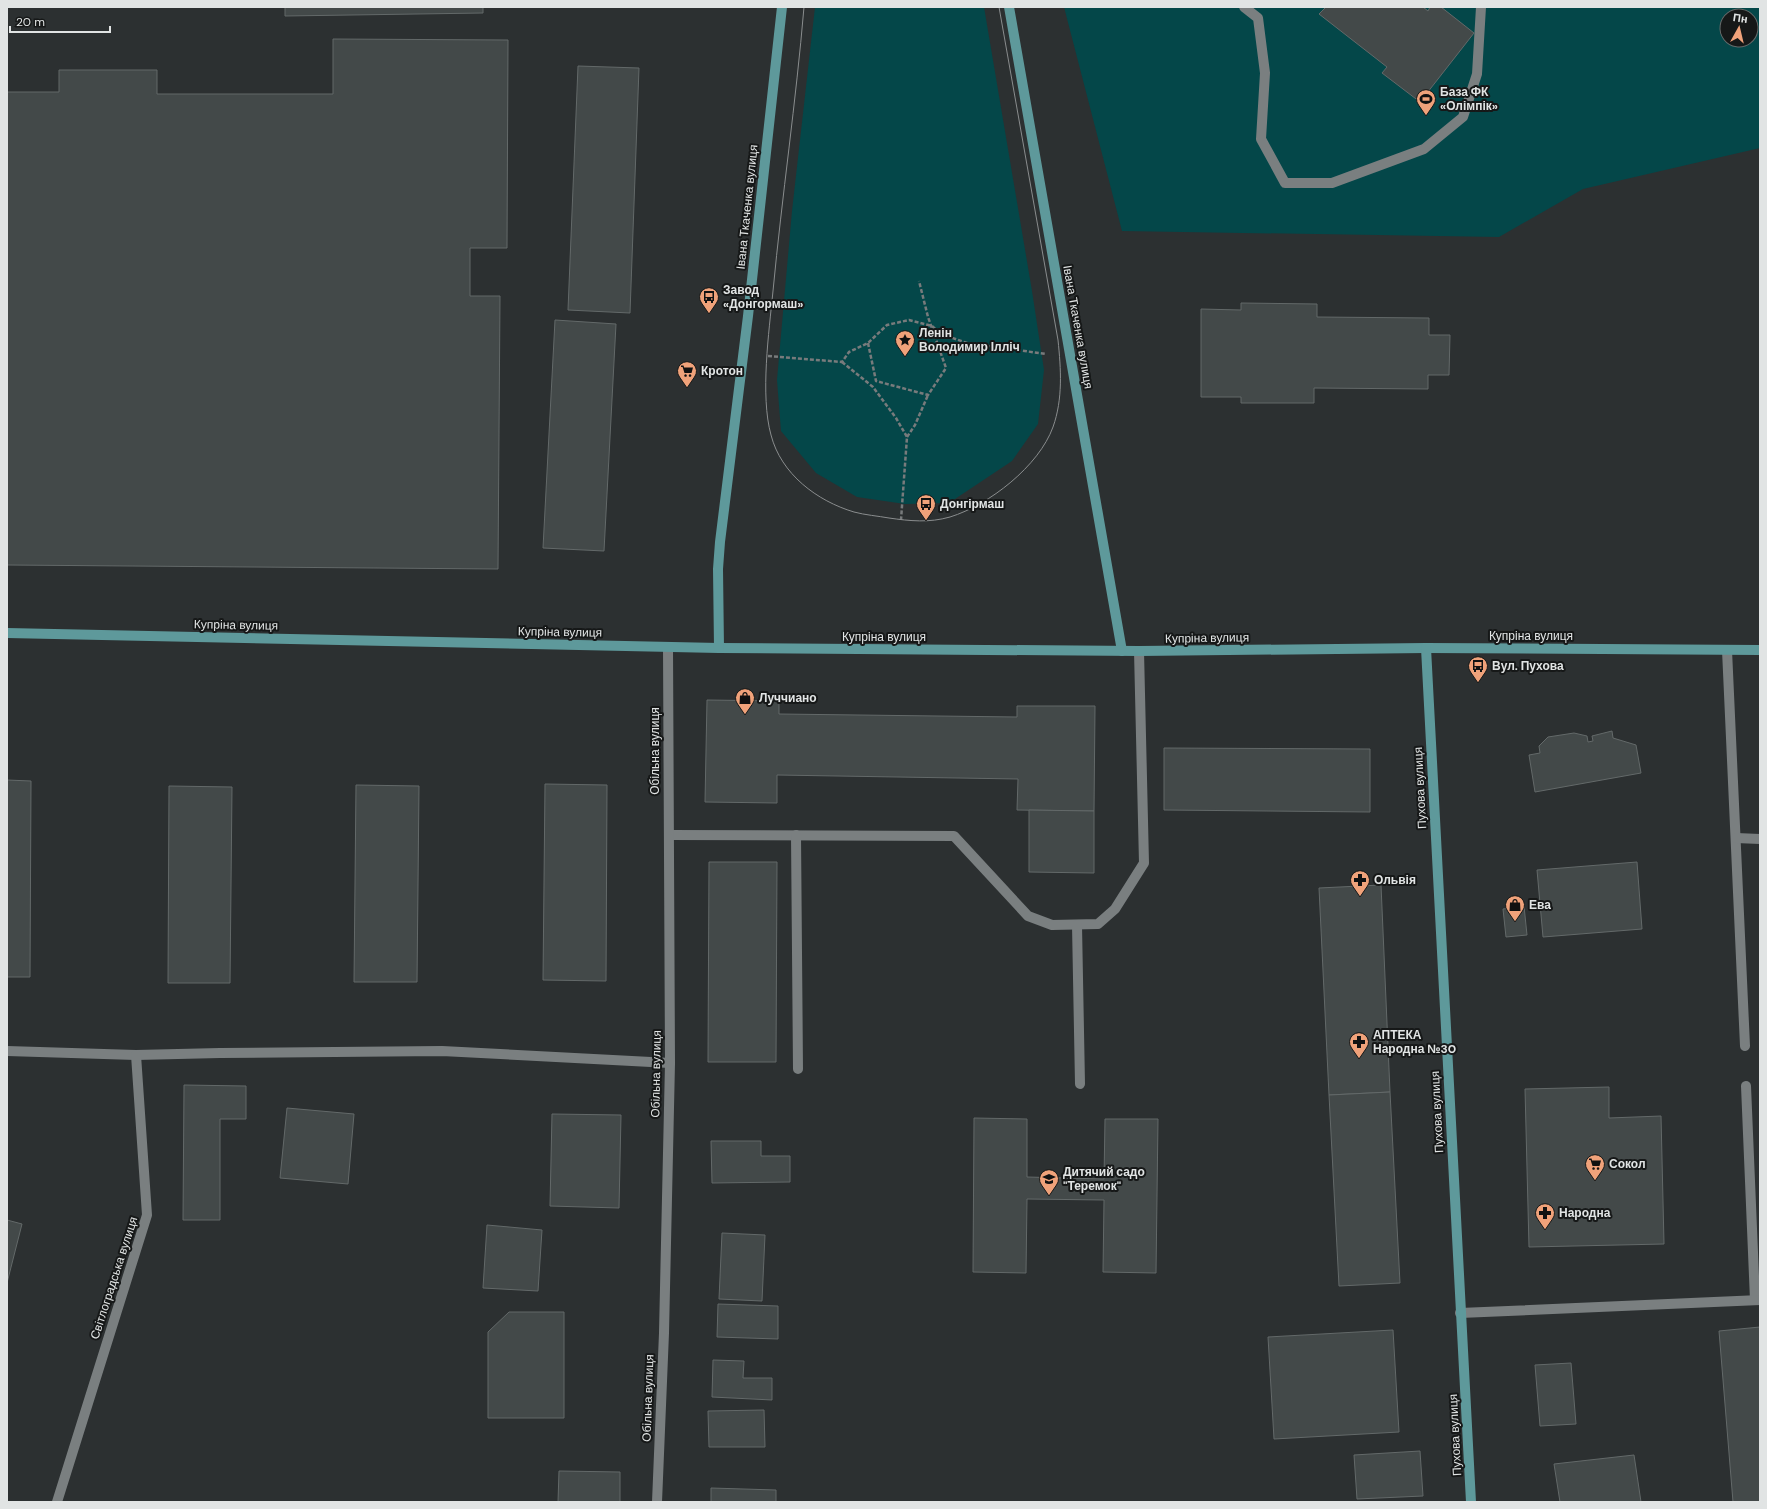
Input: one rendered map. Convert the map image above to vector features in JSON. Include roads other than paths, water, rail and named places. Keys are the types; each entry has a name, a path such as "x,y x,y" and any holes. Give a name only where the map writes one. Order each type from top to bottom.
{"main road":[{"name":"Івана Ткаченка вулиця","path":"719,648 718,568 720,542 748,316 782,7"},
{"name":"Івана Ткаченка вулиця","path":"1009,7 1122,651"},
{"name":"Купріна вулиця","path":"7,633 719,648 1122,651 1426,648 1760,650"},
{"name":"Пухова вулиця","path":"1426,648 1471,1502"}],"street":[{"path":"1244,7 1258,18 1265,73 1261,140 1285,183 1332,183 1424,149 1463,117 1477,74 1481,7"},
{"name":"Обільна вулиця","path":"657,1502 664,1333 670,1063 668,647"},
{"path":"1727,650 1745,1046"},
{"path":"669,835 954,836 1028,916 1052,925 1098,924 1116,909 1144,863 1138,651"},
{"path":"796,835 798,1069"},
{"path":"1736,838 1760,839"},
{"path":"1077,925 1080,1084"},
{"path":"7,1051 136,1055 442,1051 670,1063"},
{"name":"Світлоградська вулиця","path":"57,1502 148,1215 136,1055"},
{"path":"1460,1312 1758,1300 1746,1086"}],"tram line":[{"path":"804,7 766,363 766,401 771,435 776,449 792,474 802,484 827,501 858,513 912,521 935,520 950,517 981,503 996,494 1011,482 1025,469 1046,442 1053,427 1060,395 1058,340 999,7"}],"place":[{"name":"База ФК «Олімпік»","path":"1426,116"},
{"name":"Завод «Донгормаш»","path":"709,314"},
{"name":"Ленін Володимир Ілліч","path":"905,357"},
{"name":"Кротон","path":"687,388"},
{"name":"Донгірмаш","path":"926,521"},
{"name":"Вул. Пухова","path":"1478,683"},
{"name":"Луччиано","path":"745,715"},
{"name":"Ольвія","path":"1360,897"},
{"name":"Ева","path":"1515,922"},
{"name":"АПТЕКА Народна №30","path":"1359,1059"},
{"name":"Сокол","path":"1595,1181"},
{"name":"Дитячий садо \"Теремок\"","path":"1049,1196"},
{"name":"Народна","path":"1545,1230"}]}
